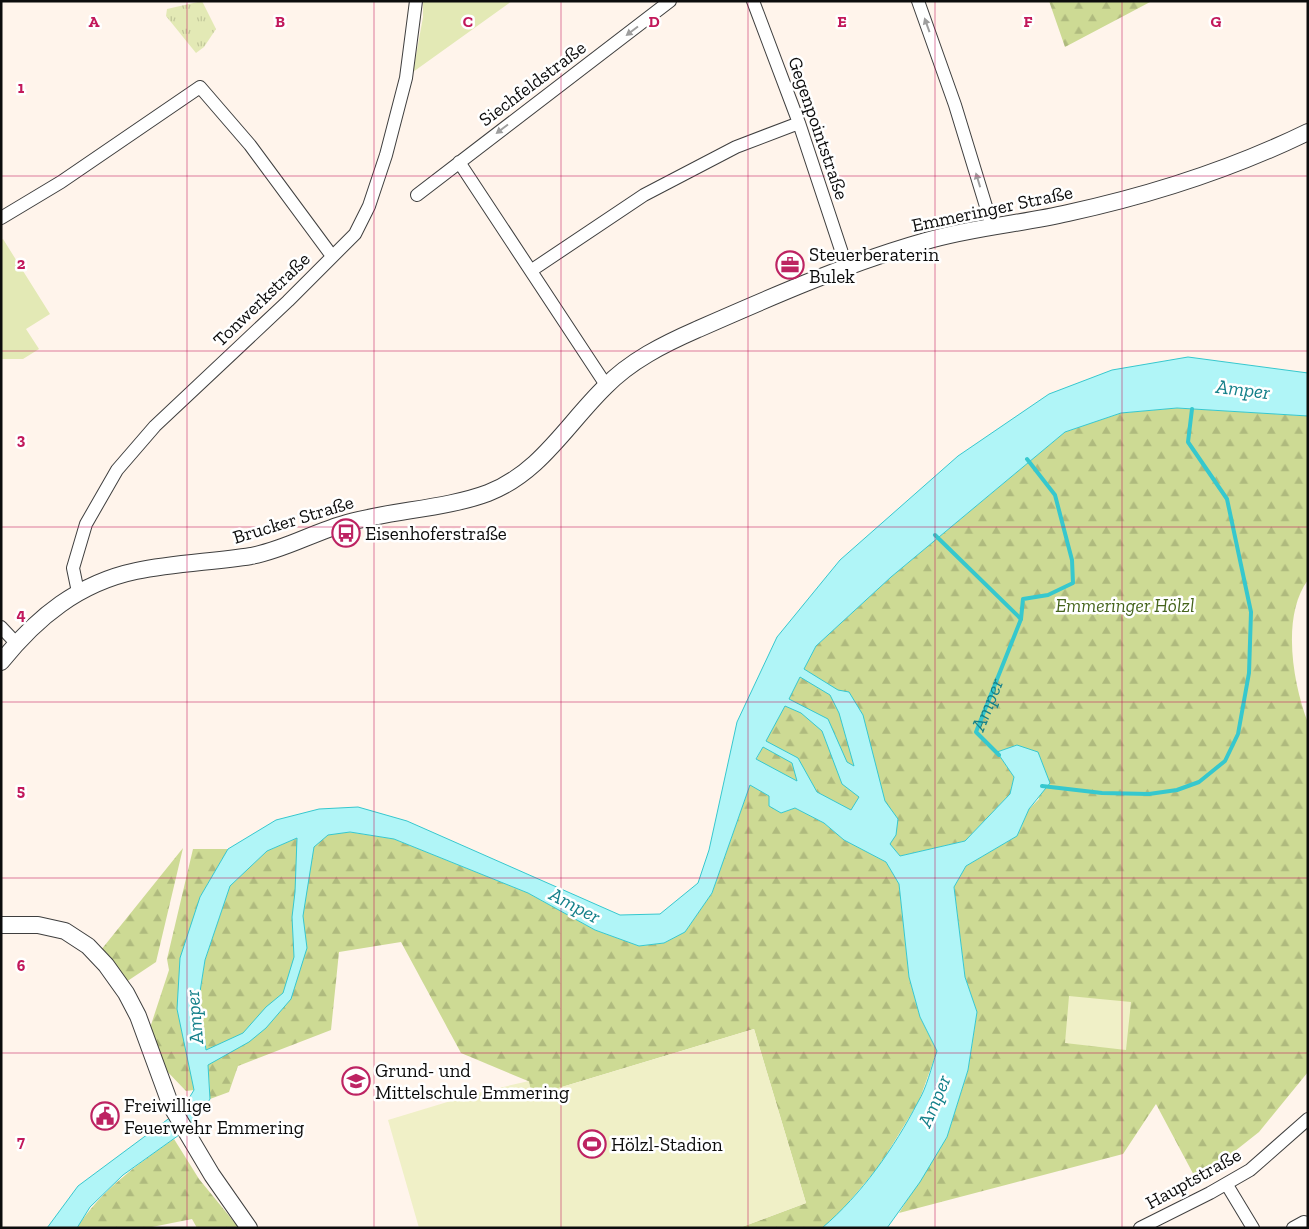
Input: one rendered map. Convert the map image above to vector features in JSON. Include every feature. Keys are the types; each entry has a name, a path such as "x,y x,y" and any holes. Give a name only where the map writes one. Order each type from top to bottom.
{"street":[{"name":"Tonwerkstraße","path":"78,592 73,568 86,524 117,470 155,426 288,301 355,234 369,206 386,155 406,78 416,1"},
{"name":"Siechfeldstraße","path":"417,195 670,1"},
{"name":"Gegenpointstraße","path":"753,1 799,123 847,268"},
{"path":"918,1 955,105 992,226"},
{"path":"1,218 61,182 200,87 250,145 332,256"},
{"path":"532,270 644,195 736,146 799,123"},
{"name":"Emmeringer Straße","path":"591,402 606,385 638,360 664,344 847,268 928,240 992,226 1067,214 1159,190 1232,165 1308,132"},
{"path":"459,162 532,270 606,385"},
{"name":"Brucker Straße","path":"1,662 34,624 78,592 116,576 137,571 256,555 345,523 486,493 504,486 529,469 591,402"},
{"path":"1,627 16,643"},
{"path":"1,925 38,925 65,931 88,946 106,965 126,993 138,1016 171,1106 212,1175 249,1228"},
{"name":"Hauptstraße","path":"1140,1228 1227,1185 1250,1170 1308,1120"},
{"path":"1227,1185 1254,1228"},
{"path":"1293,1228 1304,1222 1308,1223"}],"green space":[{"path":"202,1 216,29 204,47 196,53 166,16 167,9"},
{"path":"423,1 512,1 413,72 423,17"},
{"path":"1049,1 1152,1 1065,47"},
{"path":"3,239 50,314 26,329 39,349 23,359 1,359 1,240"},
{"name":"Emmeringer Hölzl","path":"1177,408 1308,416 1308,580 1294,612 1292,650 1298,689 1308,723 1308,1072 1259,1132 1197,1181 1156,1104 1123,1154 899,1213 947,1137 968,1070 977,1012 965,977 954,887 966,866 1017,836 1029,809 1039,799 1017,745 997,752 1014,777 1010,794 965,841 900,856 870,821 756,760 816,646 891,577 1065,432 1121,413"},
{"path":"750,785 769,796 781,813 795,808 824,823 844,840 886,862 899,884 909,977 920,1017 937,1051 919,1101 880,1165 837,1216 822,1228 739,1228 806,1203 754,1029 532,1096 528,1081 461,1053 401,942 339,952 331,1030 238,1066 229,1092 210,1099 199,998 205,960 230,886 267,851 297,838 349,832 394,839 528,893 595,930 639,946 664,943 685,932 712,893"},
{"path":"183,848 156,962 126,982 101,950"},
{"path":"193,849 228,849 200,897 194,1090 186,1091 161,1065 149,1031 169,970 167,959"},
{"path":"1069,996 1131,1002 1126,1050 1065,1043"},
{"name":"Hölzl-Stadion","path":"754,1029 806,1203 739,1228 419,1228 388,1120 477,1093 529,1081 532,1096"},
{"path":"174,1139 199,1179 239,1228 197,1228 192,1219 147,1228 77,1228 97,1201 134,1168"}],"water":[{"path":"1188,357 1308,373 1308,416 1177,408 1121,413 1065,432 891,577 816,646 804,669 838,690 849,692 863,715 885,801 898,819 896,835 890,844 900,856 965,841 1010,794 1014,777 997,752 1017,745 1038,752 1050,783 1029,809 1017,836 966,866 954,887 965,977 977,1012 968,1070 947,1137 920,1182 887,1228 822,1228 851,1200 888,1153 921,1096 937,1051 920,1017 909,977 899,884 886,862 844,840 824,823 795,808 781,813 769,806 769,796 750,785 712,893 685,932 664,943 639,946 595,930 528,893 394,839 350,832 328,835 314,847 303,916 307,948 291,999 266,1028 249,1042 208,1065 210,1099 193,1125 123,1175 90,1207 77,1228 47,1228 78,1186 183,1108 194,1090 177,1009 180,958 200,897 228,849 276,820 319,809 358,807 407,821 620,915 660,914 698,883 709,850 737,722 777,637 840,560 958,456 1049,394 1112,370","holes":["800,677 830,695 839,713 854,766 847,762 828,719 789,699","785,706 801,713 822,731 842,784 859,797 851,810 817,792 798,758 766,741","763,747 792,763 797,781 756,759","297,838 292,917 294,957 283,993 266,1007 243,1033 206,1050 199,998 205,960 230,886 267,851"]}],"waterway":[{"path":"1042,786 1102,793 1149,794 1177,790 1199,782 1225,761 1238,734 1249,673 1251,612 1227,499 1188,442 1192,409"},
{"path":"999,755 976,732 1021,619 1023,599 1048,595 1073,583 1072,560 1055,495 1027,459"},
{"name":"Amper","path":"935,535 1021,619"}],"place":[{"name":"Steuerberaterin Bulek","path":"790,265"},
{"name":"Eisenhoferstraße","path":"346,533"},
{"name":"Grund- und Mittelschule Emmering","path":"356,1081"},
{"name":"Freiwillige Feuerwehr Emmering","path":"105,1116"},
{"name":"Hölzl-Stadion","path":"592,1144"}]}
